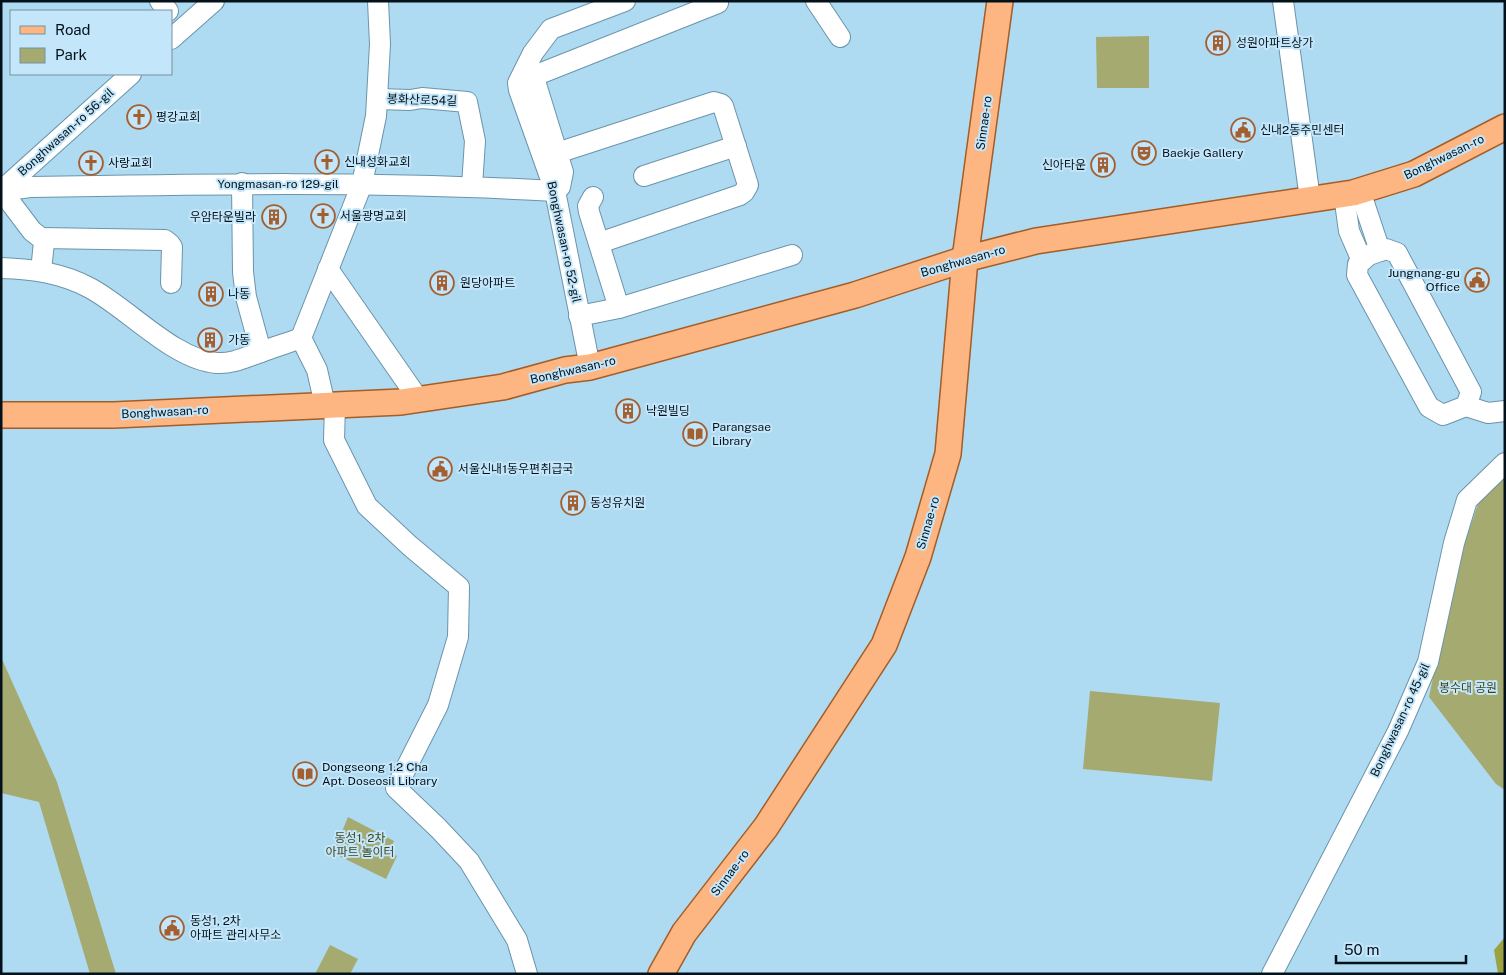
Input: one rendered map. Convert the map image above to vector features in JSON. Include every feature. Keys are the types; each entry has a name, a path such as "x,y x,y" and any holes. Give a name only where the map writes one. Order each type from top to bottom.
{"main road":[{"name":"Sinnae-ro","path":"661,974 684,933 766,827 884,645 918,557 948,454 965,259 1000,1"},
{"name":"Bonghwasan-ro","path":"1,415 114,415 330,405 419,400 504,387 565,370 590,367 855,295 965,259 1036,241 1352,193 1414,174 1505,127"}],"street":[{"path":"175,28 214,1"},
{"path":"378,1 380,44 378,99 362,184 301,338 317,370 330,405 334,440 367,506 410,546 459,587 458,637 438,705 396,788 469,861 517,940 527,974"},
{"name":"Bonghwasan-ro 52-gil","path":"590,367 555,191 518,83 533,53 551,30 625,1"},
{"path":"816,1 840,36"},
{"path":"1283,1 1310,199"},
{"path":"555,191 560,187 563,176 535,81 539,74 718,3"},
{"name":"Bonghwasan-ro 56-gil","path":"1,191 131,75"},
{"name":"봉화산로54길","path":"378,99 410,100 422,98 467,102 475,141 472,186"},
{"path":"557,153 714,102 723,106 748,185 744,192 599,243"},
{"path":"644,176 736,146"},
{"path":"242,183 243,272 246,297 261,352"},
{"name":"Yongmasan-ro 129-gil","path":"1,191 30,186 242,183 472,186 555,191"},
{"path":"1,191 32,231 44,242 41,271"},
{"path":"1352,193 1380,251"},
{"path":"1352,193 1349,232 1362,261"},
{"path":"593,197 588,206 589,212 619,308"},
{"path":"41,238 165,240 172,247 171,283"},
{"path":"1466,406 1471,392 1397,253 1386,249 1369,255 1358,264 1356,275 1429,407 1443,416 1466,406 1488,413 1505,411"},
{"path":"579,316 619,308 792,255"},
{"path":"1,268 24,268 41,271 63,276 90,288 184,354 201,360 218,363 239,361 301,338"},
{"path":"328,269 419,400"},
{"name":"Bonghwasan-ro 45-gil","path":"1272,974 1398,731 1428,662 1454,543 1467,500 1505,463"}],"green space":[{"path":"1149,36 1149,88 1097,88 1096,37"},
{"name":"봉수대 공원","path":"1505,475 1505,790 1496,784 1429,697 1455,572 1479,501"},
{"path":"1,657 57,782 116,974 90,974 39,802 1,793"},
{"path":"1090,691 1220,703 1212,781 1083,769"},
{"name":"동성1, 2차 아파트 놀이터","path":"348,817 394,841 389,852 397,856 386,879 333,853"},
{"path":"1505,937 1505,974 1498,974 1494,950"},
{"path":"330,945 358,959 350,974 315,974"}],"place":[{"name":"성원아파트상가","path":"1218,43"},
{"name":"평강교회","path":"139,117"},
{"name":"신내2동주민센터","path":"1243,130"},
{"name":"Baekje Gallery","path":"1144,153"},
{"name":"신내성화교회","path":"327,162"},
{"name":"사랑교회","path":"91,163"},
{"name":"신아타운","path":"1103,165"},
{"name":"서울광명교회","path":"323,216"},
{"name":"우암타운빌라","path":"274,217"},
{"name":"Jungnang-gu Office","path":"1477,280"},
{"name":"원당아파트","path":"442,283"},
{"name":"나동","path":"211,294"},
{"name":"가동","path":"210,340"},
{"name":"낙원빌딩","path":"628,411"},
{"name":"Parangsae Library","path":"695,434"},
{"name":"서울신내1동우편취급국","path":"440,469"},
{"name":"동성유치원","path":"573,503"},
{"name":"Dongseong 1.2 Cha Apt. Doseosil Library","path":"305,774"},
{"name":"동성1, 2차 아파트 관리사무소","path":"172,928"}]}
